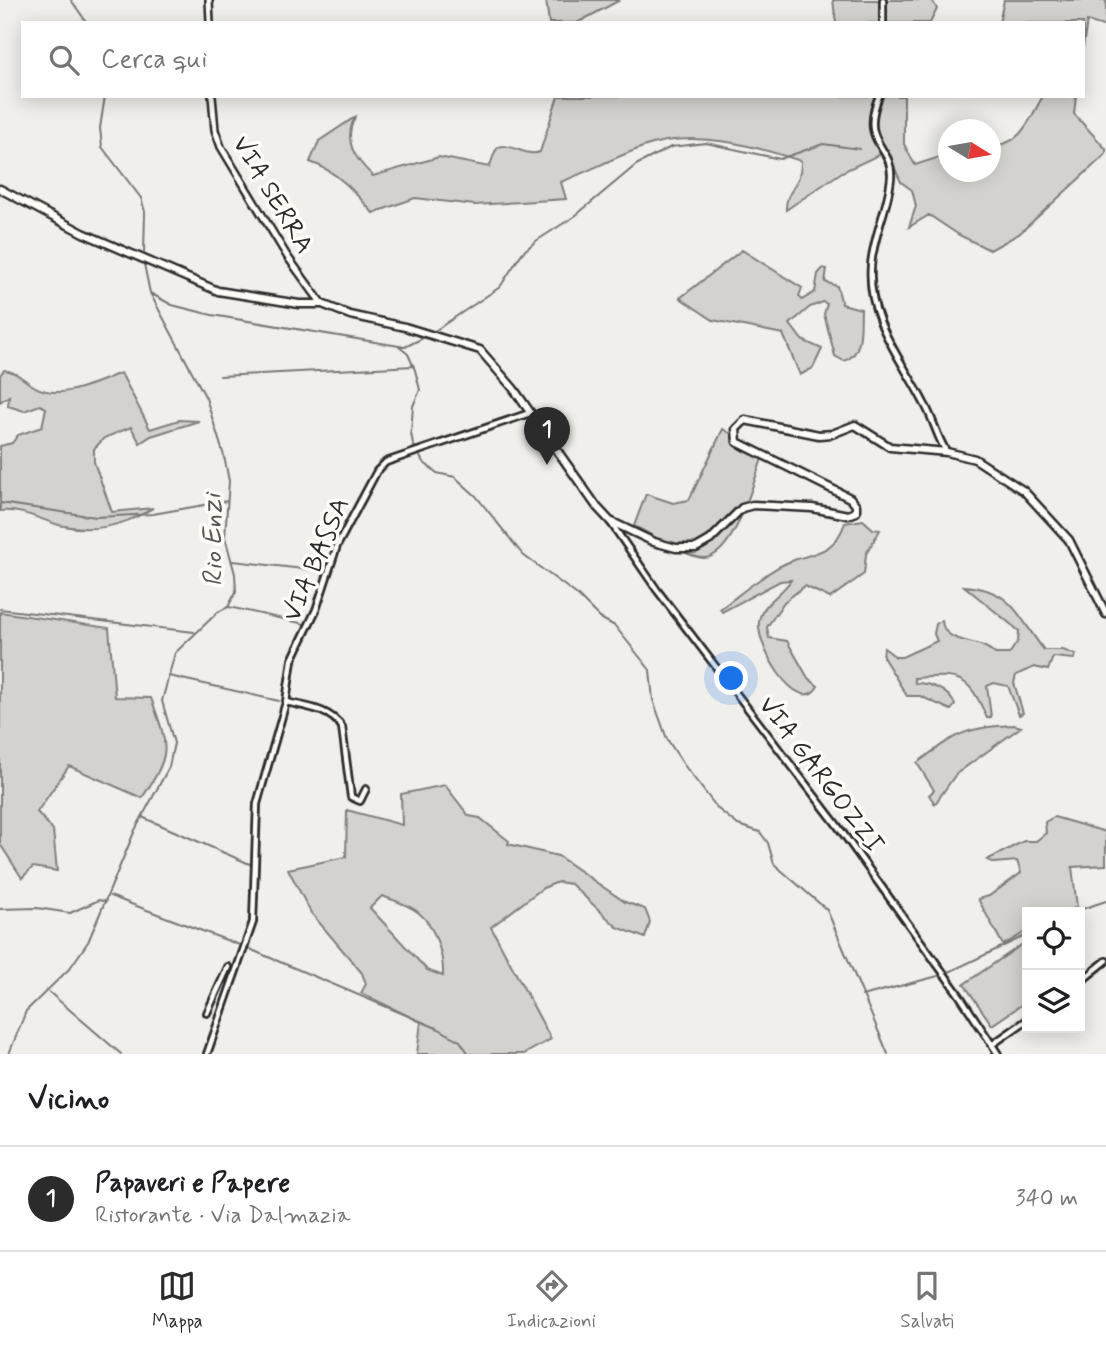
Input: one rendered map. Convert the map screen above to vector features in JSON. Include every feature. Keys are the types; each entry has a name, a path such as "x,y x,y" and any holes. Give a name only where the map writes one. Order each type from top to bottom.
{"main road":[{"path":"0,189 83,233 218,291 322,304 350,315 470,346 486,354 610,521 654,542 676,548 696,548 710,540 742,508 753,505 812,508 848,515 856,512 856,505 850,498 737,442 736,429 746,421 818,435 832,435 855,425 890,447 947,452 975,459 1024,491 1061,528 1106,614"}],"street":[{"path":"209,0 210,21"},
{"path":"883,0 883,21"},
{"name":"VIA SERRA","path":"212,98 215,130 221,147 287,256 322,304"},
{"path":"878,98 873,114 876,143 889,163 891,179 873,245 870,284 875,311 882,330 905,364 947,452"},
{"name":"VIA BASSA","path":"207,1054 246,948 255,905 257,804 286,702 295,650 316,610 337,547 377,471 387,462 409,451 530,413"},
{"name":"VIA GARGOZZI","path":"610,521 657,590 837,825 998,1054"},
{"path":"286,702 328,713 336,719 342,727 351,797 360,801 366,789"},
{"path":"1085,978 1106,961"},
{"path":"207,1013 228,967"},
{"path":"218,990 227,994"},
{"path":"993,1044 1022,1024"}],"shaded area":[{"path":"546,0 620,0 581,21 549,21"},
{"path":"833,0 932,0 937,9 931,21 836,21"},
{"path":"1004,0 1106,0 1106,27 1087,21 1085,34 1085,21 999,21"},
{"path":"557,98 904,98 904,144 915,165 938,158 938,182 1001,182 1001,144 1010,141 1023,130 1042,98 1076,98 1074,114 1106,149 1106,154 1019,234 990,250 959,235 929,215 909,227 916,206 912,190 901,182 887,151 842,172 786,210 788,197 799,176 801,161 724,141 684,139 646,146 561,182 566,199 475,205 415,198 373,213 337,177 310,162 319,141 355,117 350,134 352,149 360,163 373,176 439,157 489,167 496,150 504,146 540,152"},
{"path":"742,250 802,288 799,296 802,300 815,292 818,274 823,268 827,269 825,282 837,286 842,304 861,309 860,340 855,353 844,361 835,356 824,314 827,304 823,302 810,307 790,324 802,340 822,349 813,368 800,375 783,334 713,320 680,298"},
{"path":"4,370 42,390 53,392 77,389 121,373 150,429 179,420 199,421 151,436 140,443 131,427 104,438 94,449 94,462 112,512 153,508 131,519 96,528 59,525 23,513 0,511 0,446 12,443 18,435 42,427 46,408 40,405 24,411 8,406 9,396 0,402 0,375"},
{"path":"723,429 764,453 742,515 725,545 715,554 698,557 634,526 646,494 673,503 689,500"},
{"path":"863,520 873,529 880,530 866,554 864,574 830,598 805,586 784,602 767,627 769,638 787,641 808,678 818,686 810,694 800,693 778,673 769,658 759,628 762,612 791,580 780,581 722,612 720,609 777,568 827,548 837,539 845,523"},
{"path":"964,586 980,588 1004,599 1013,607 1044,650 1063,650 1076,655 1074,659 1053,657 1048,670 1034,667 1016,675 1014,683 1023,713 1019,715 1008,686 994,683 987,686 991,717 987,718 974,693 961,680 943,677 914,678 915,683 927,684 944,691 955,705 951,710 920,696 907,696 883,657 884,648 896,657 902,657 937,641 934,634 936,624 942,620 944,628 955,638 981,645 995,654 1009,654 1018,641 1019,631"},
{"path":"0,612 109,628 115,697 151,698 164,740 163,760 142,798 69,766 37,812 53,830 57,871 33,867 22,878 0,844"},
{"path":"1014,725 1021,727 956,774 935,804 929,795 934,790 917,763 961,734 983,728"},
{"path":"445,785 469,816 480,818 509,841 508,844 558,856 625,902 645,909 650,922 645,938 617,927 571,884 558,882 543,888 491,927 551,1039 524,1054 417,1054 421,1022 361,993 366,984 362,973 311,913 288,869 346,857 347,810 402,825 401,794","holes":["382,896 411,908 425,919 437,942 443,976 427,970 370,908"]},
{"path":"1054,817 1106,832 1106,865 1072,867 1077,907 1022,907 1022,934 1003,945 978,899 989,896 1021,873 1017,861 994,863 987,860 1024,841 1036,841 1046,833 1045,822"},
{"path":"1022,944 1022,1004 992,1025 964,984"}],"waterway":[{"name":"Rio Enzi","path":"71,0 86,21"},
{"name":"Rio Enzi","path":"105,98 100,128 102,147 141,198 145,212 144,254"},
{"path":"433,332 500,287 522,253 536,241 575,216 636,165 671,147 706,143 780,159 823,144 860,149"},
{"name":"Rio Enzi","path":"9,1054 26,1011 70,968 88,942 135,830 169,767 174,743 162,701 175,653 218,612 228,607 236,592 235,574 225,537 229,481 224,456 206,398 150,293 144,264"},
{"path":"150,293 172,305 212,315 405,347 425,337"},
{"path":"398,346 408,354 420,390 413,406 411,433 413,444 423,462 437,473 455,477 476,496 523,555 576,594 600,618 615,626 650,670 653,700 667,739 684,765 718,809 738,825 760,832 768,843 774,864 827,910 888,1054"},
{"path":"220,376 414,366"},
{"path":"0,503 96,517 153,514 227,501"},
{"path":"233,561 321,571"},
{"path":"229,607 305,624"},
{"path":"0,609 194,632"},
{"path":"169,676 279,701"},
{"path":"142,817 252,865"},
{"path":"110,896 242,946"},
{"path":"0,909 37,908 70,913 99,900 106,902"},
{"path":"1085,908 1106,901"},
{"path":"949,972 1022,937"},
{"path":"247,948 439,1029 460,1041 469,1054"},
{"path":"862,996 942,975"},
{"path":"49,992 121,1054"}],"place":[{"name":"Papaveri e Papere","path":"547,465"}]}
